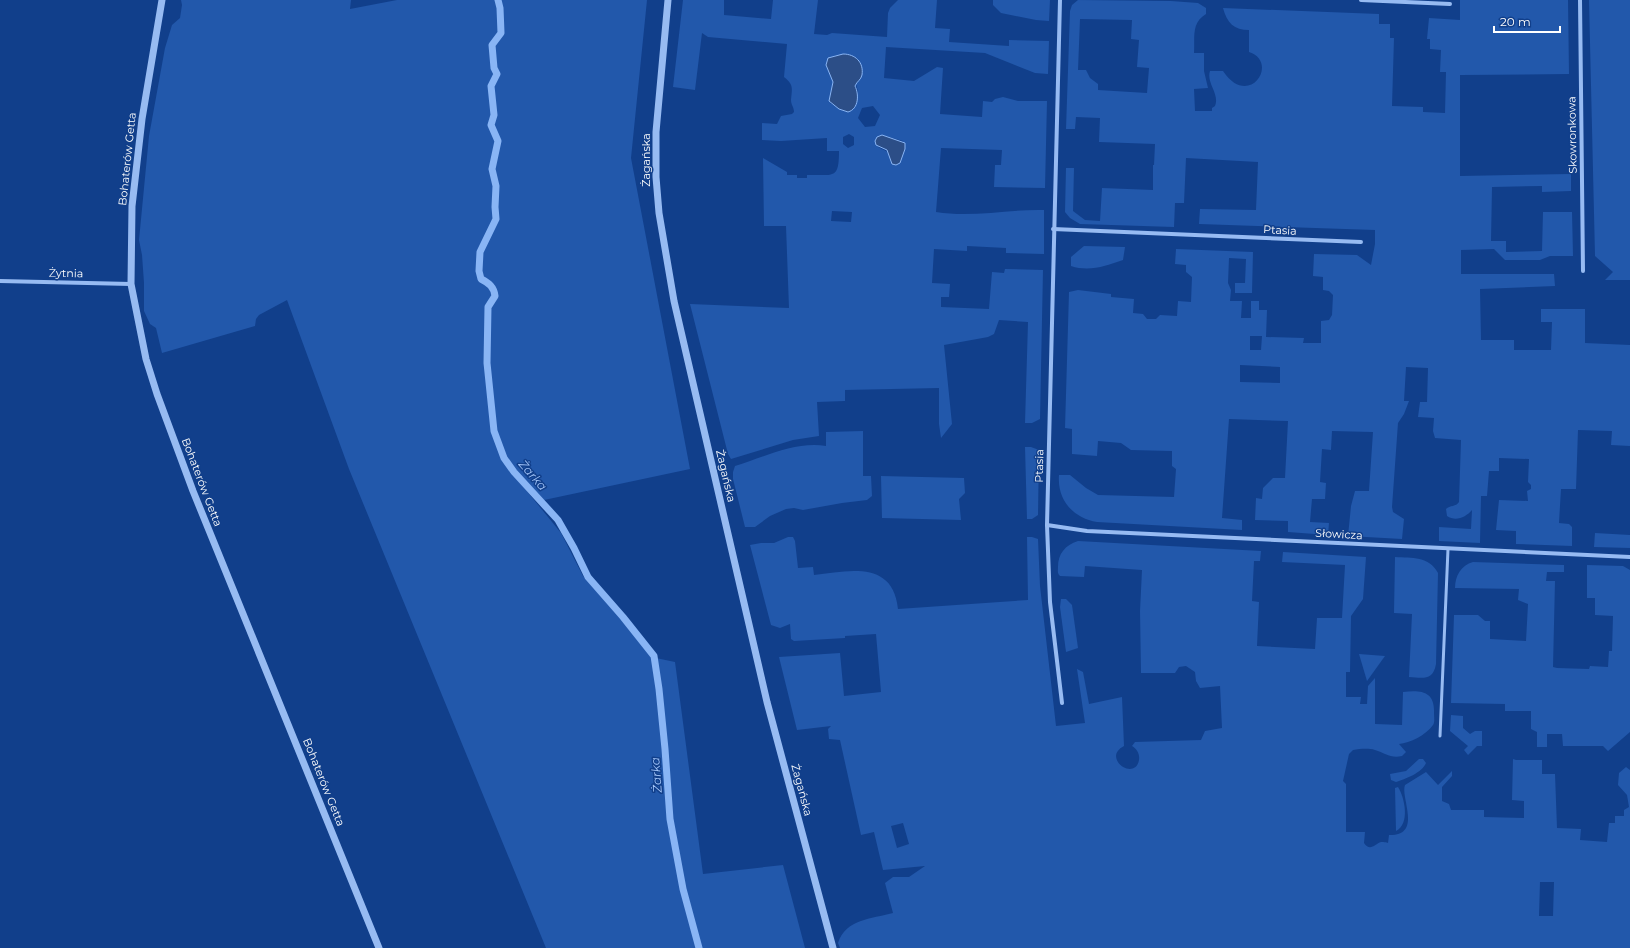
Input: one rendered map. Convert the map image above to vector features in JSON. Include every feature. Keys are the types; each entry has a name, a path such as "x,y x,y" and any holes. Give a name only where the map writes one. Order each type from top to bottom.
{"street":[{"name":"Bohaterów Getta","path":"162,0 142,119 132,206 132,284 146,359 157,394 207,527 379,948"},
{"name":"Żagańska","path":"668,0 656,132 656,177 659,213 674,301 767,702 833,948"},
{"name":"Ptasia","path":"1060,0 1053,229 1048,525 1050,602 1062,703"},
{"path":"1361,0 1450,4"},
{"name":"Skowronkowa","path":"1580,0 1583,271"},
{"name":"Ptasia","path":"1053,229 1362,242"},
{"name":"Żytnia","path":"0,280 132,284"},
{"name":"Słowicza","path":"1048,525 1087,531 1630,557"}],"lane":[{"path":"1440,736 1448,549"}],"shaded area":[{"path":"181,0 351,0 350,9 397,0 498,0 500,9 500,32 491,45 494,68 497,74 491,86 493,115 490,126 497,141 491,169 495,186 495,219 479,251 478,271 480,279 493,290 495,296 488,307 489,317 487,326 486,359 492,431 503,459 513,474 561,533 583,576 620,618 651,657 675,662 703,874 783,865 805,948 546,948 349,469 287,300 259,315 256,319 255,326 162,353 156,328 150,324 144,311 144,283 142,255 139,240 149,136 165,48 172,25 180,18 182,5"},
{"path":"499,0 647,0 631,158 690,469 544,500 515,470 506,457 496,432 489,361 490,307 497,296 492,285 482,278 480,271 481,252 497,219 497,186 493,169 498,141 492,125 494,115 492,86 498,74 495,68 492,45 501,33 501,8"},
{"path":"683,0 724,0 724,15 771,19 773,0 818,0 814,34 827,35 832,33 887,37 888,13 890,8 898,0 937,0 935,28 950,29 949,42 1009,46 1009,40 1049,41 1048,74 1035,73 985,53 886,47 884,78 914,81 937,67 943,68 940,114 982,117 983,101 992,102 995,99 1003,97 1018,101 1047,101 1045,188 994,187 995,165 1001,165 1002,150 941,148 936,212 950,214 976,214 1044,210 1044,254 1006,253 1006,248 967,246 967,251 934,249 932,283 950,284 949,297 941,297 941,307 989,309 992,272 1004,273 1005,269 1043,270 1040,419 1032,423 1025,423 1028,322 999,320 994,334 988,337 944,345 952,424 941,438 939,424 939,388 845,390 845,401 817,402 819,436 793,440 731,459 728,454 690,304 789,308 786,226 764,226 763,158 787,172 787,175 797,175 797,178 807,178 807,175 829,175 836,172 839,161 839,151 827,151 827,138 781,141 762,140 762,123 777,124 781,116 792,114 794,112 791,102 792,87 784,77 787,44 708,37 702,33 695,90 673,87","holes":["847,54 860,79 856,84 858,93 853,109 848,112 830,103 833,82 830,74 834,56","873,106 880,115 875,126 865,127 858,118 862,108","849,134 854,137 854,145 848,148 843,144 843,137","885,136 903,141 892,164 888,152 878,147","832,211 852,212 851,222 831,221"]},
{"path":"993,0 1050,0 1049,21 1001,13 993,5"},
{"path":"1078,0 1171,1 1198,3 1206,8 1206,14 1201,18 1196,26 1194,36 1194,53 1204,53 1204,71 1208,88 1194,89 1195,111 1212,111 1212,108 1215,106 1216,97 1210,80 1210,71 1223,71 1233,82 1242,86 1251,85 1257,80 1261,73 1262,65 1258,57 1249,52 1249,30 1239,29 1232,25 1229,22 1223,8 1379,14 1379,24 1390,24 1390,38 1394,38 1392,106 1423,107 1423,112 1445,113 1446,72 1440,72 1441,50 1430,49 1430,39 1427,39 1429,18 1460,20 1460,0 1568,0 1569,74 1460,75 1460,176 1571,174 1571,191 1542,192 1542,186 1492,187 1491,241 1506,241 1506,252 1542,251 1543,212 1572,212 1573,256 1550,256 1540,260 1505,260 1494,249 1461,250 1461,274 1554,274 1555,286 1480,289 1481,340 1514,340 1514,350 1551,350 1552,322 1541,322 1541,309 1585,309 1585,343 1630,345 1630,446 1611,445 1612,431 1578,430 1576,489 1561,489 1559,523 1569,524 1572,527 1572,546 1516,544 1516,531 1496,530 1499,500 1528,501 1527,491 1531,489 1531,485 1528,482 1529,459 1499,458 1499,471 1489,471 1487,496 1481,496 1480,543 1439,541 1439,527 1471,529 1472,510 1467,515 1457,519 1447,516 1446,509 1456,505 1459,502 1461,440 1435,438 1433,431 1434,418 1418,417 1420,402 1427,402 1428,368 1406,367 1404,401 1409,401 1404,414 1398,423 1392,507 1393,512 1404,519 1402,539 1348,536 1351,506 1355,491 1369,491 1373,432 1332,431 1331,450 1322,449 1320,482 1326,483 1325,499 1312,499 1310,522 1329,523 1328,535 1288,532 1288,521 1255,520 1256,498 1262,499 1263,488 1273,478 1285,478 1288,421 1229,419 1222,518 1242,520 1242,530 1097,522 1088,520 1074,512 1068,506 1061,492 1059,475 1070,475 1086,488 1098,495 1174,497 1176,469 1172,466 1172,451 1131,450 1121,443 1098,441 1097,456 1072,454 1072,429 1065,428 1069,292 1078,290 1111,294 1111,297 1134,299 1133,313 1143,314 1147,319 1156,319 1160,315 1177,316 1178,301 1191,302 1192,277 1186,272 1186,265 1175,264 1176,249 1253,252 1252,293 1235,293 1235,283 1245,283 1246,259 1229,258 1228,283 1231,290 1230,301 1242,301 1241,318 1251,318 1251,301 1259,301 1259,310 1267,310 1266,337 1304,338 1303,343 1321,343 1321,321 1329,320 1332,315 1333,295 1329,291 1323,290 1323,277 1313,276 1314,254 1357,255 1371,265 1375,244 1375,230 1199,224 1200,209 1256,210 1258,162 1186,158 1184,203 1175,203 1174,227 1080,224 1070,218 1065,212 1066,168 1074,168 1073,211 1085,220 1100,221 1102,188 1153,190 1155,144 1099,142 1100,118 1076,117 1075,129 1066,129 1070,11 1072,5","holes":["1080,19 1132,20 1131,39 1139,40 1137,67 1149,68 1147,93 1098,90 1098,84 1090,78 1086,70 1078,70","1250,336 1262,336 1261,350 1250,350","1240,365 1280,367 1280,383 1240,382"]},
{"path":"1589,0 1630,0 1630,280 1605,280 1613,272 1595,256"},
{"path":"843,54 855,57 862,66 862,75 855,86 857,93 856,105 848,112 839,109 829,101 833,82 826,65 828,58"},
{"path":"882,135 905,143 905,149 900,163 896,165 892,164 887,150 876,145 875,141 877,137"},
{"path":"1084,246 1125,247 1123,260 1104,266 1091,268 1078,268 1071,266 1071,257"},
{"path":"863,431 863,476 871,476 872,496 867,500 803,510 794,508 786,509 770,516 755,527 745,527 733,479 735,466 769,454 792,448 815,445 826,446 826,432"},
{"path":"1025,447 1031,447 1039,450 1038,515 1032,519 1027,519"},
{"path":"881,476 964,478 965,493 959,499 961,520 882,518"},
{"path":"1595,533 1630,535 1630,548 1594,547"},
{"path":"788,537 793,537 795,541 798,568 813,567 814,575 855,571 867,572 878,576 888,582 894,593 898,609 1028,600 1027,537 1038,539 1040,586 1056,726 1085,723 1077,669 1083,672 1089,704 1122,697 1124,746 1118,751 1116,756 1121,766 1132,769 1136,766 1139,760 1138,752 1132,746 1135,742 1201,740 1205,731 1222,728 1220,686 1200,688 1196,681 1195,672 1186,666 1179,667 1175,673 1141,673 1140,611 1142,570 1085,566 1084,577 1060,576 1058,574 1059,558 1069,545 1078,541 1261,551 1260,561 1254,561 1252,601 1259,602 1257,646 1315,649 1317,618 1342,618 1345,565 1282,562 1283,552 1366,557 1363,599 1351,616 1350,672 1346,672 1346,697 1361,697 1360,704 1367,704 1368,686 1375,678 1375,724 1402,725 1403,692 1410,691 1421,692 1429,696 1434,706 1434,721 1430,729 1422,735 1413,740 1399,744 1406,752 1402,756 1391,756 1375,750 1367,749 1353,750 1349,754 1343,781 1346,784 1346,832 1365,832 1364,843 1368,847 1372,847 1381,842 1388,843 1389,835 1399,834 1405,829 1408,823 1404,791 1405,785 1426,772 1438,785 1452,771 1452,776 1442,787 1442,801 1449,804 1451,810 1484,810 1484,817 1524,818 1524,801 1512,800 1513,759 1542,760 1542,774 1555,774 1557,828 1581,829 1580,840 1607,842 1609,823 1615,823 1615,816 1624,816 1624,810 1629,807 1627,795 1618,785 1619,773 1626,767 1630,770 1630,948 840,948 838,943 842,935 853,925 860,921 893,913 885,883 893,877 909,877 925,866 883,870 874,832 861,835 840,740 829,739 828,729 831,726 797,730 779,657 840,653 844,696 881,692 876,634 845,636 845,638 794,641 791,639 790,624 780,628 771,625 750,545 774,543","holes":["903,823 909,844 897,848 891,826","1540,882 1554,882 1553,916 1539,916"]},
{"path":"1395,557 1420,559 1430,563 1438,573 1436,664 1435,669 1430,676 1423,678 1409,677 1412,614 1394,613"},
{"path":"1473,562 1564,565 1564,572 1547,572 1546,581 1555,581 1553,667 1557,668 1589,669 1590,666 1608,667 1609,651 1612,651 1613,616 1595,615 1595,598 1587,598 1587,565 1623,566 1630,570 1630,732 1608,751 1603,746 1563,746 1562,734 1547,734 1547,747 1537,747 1537,732 1531,729 1531,711 1505,711 1505,704 1451,703 1454,615 1478,615 1485,621 1490,621 1490,639 1526,641 1528,604 1518,600 1519,589 1455,588 1456,579 1462,568"},
{"path":"1061,599 1066,599 1072,605 1078,648 1066,652 1060,607"},
{"path":"1359,654 1385,656 1367,681"},
{"path":"1451,715 1463,716 1463,728 1470,734 1475,731 1482,731 1482,746 1477,746 1468,755 1464,750 1468,746 1450,731"},
{"path":"1419,759 1423,759 1426,763 1417,773 1396,782 1391,780 1390,774 1406,771"},
{"path":"1398,787 1403,798 1405,817 1400,828 1396,831 1395,788"}],"waterway":[{"name":"Żarka","path":"498,0 500,8 501,33 492,45 494,68 497,74 491,86 494,115 491,125 498,141 492,169 496,186 496,219 480,252 479,271 481,279 491,286 494,290 495,296 488,307 487,363 494,431 504,458 514,472 558,520 588,577 623,617 654,656 665,749 670,819 683,889 699,948"}]}
